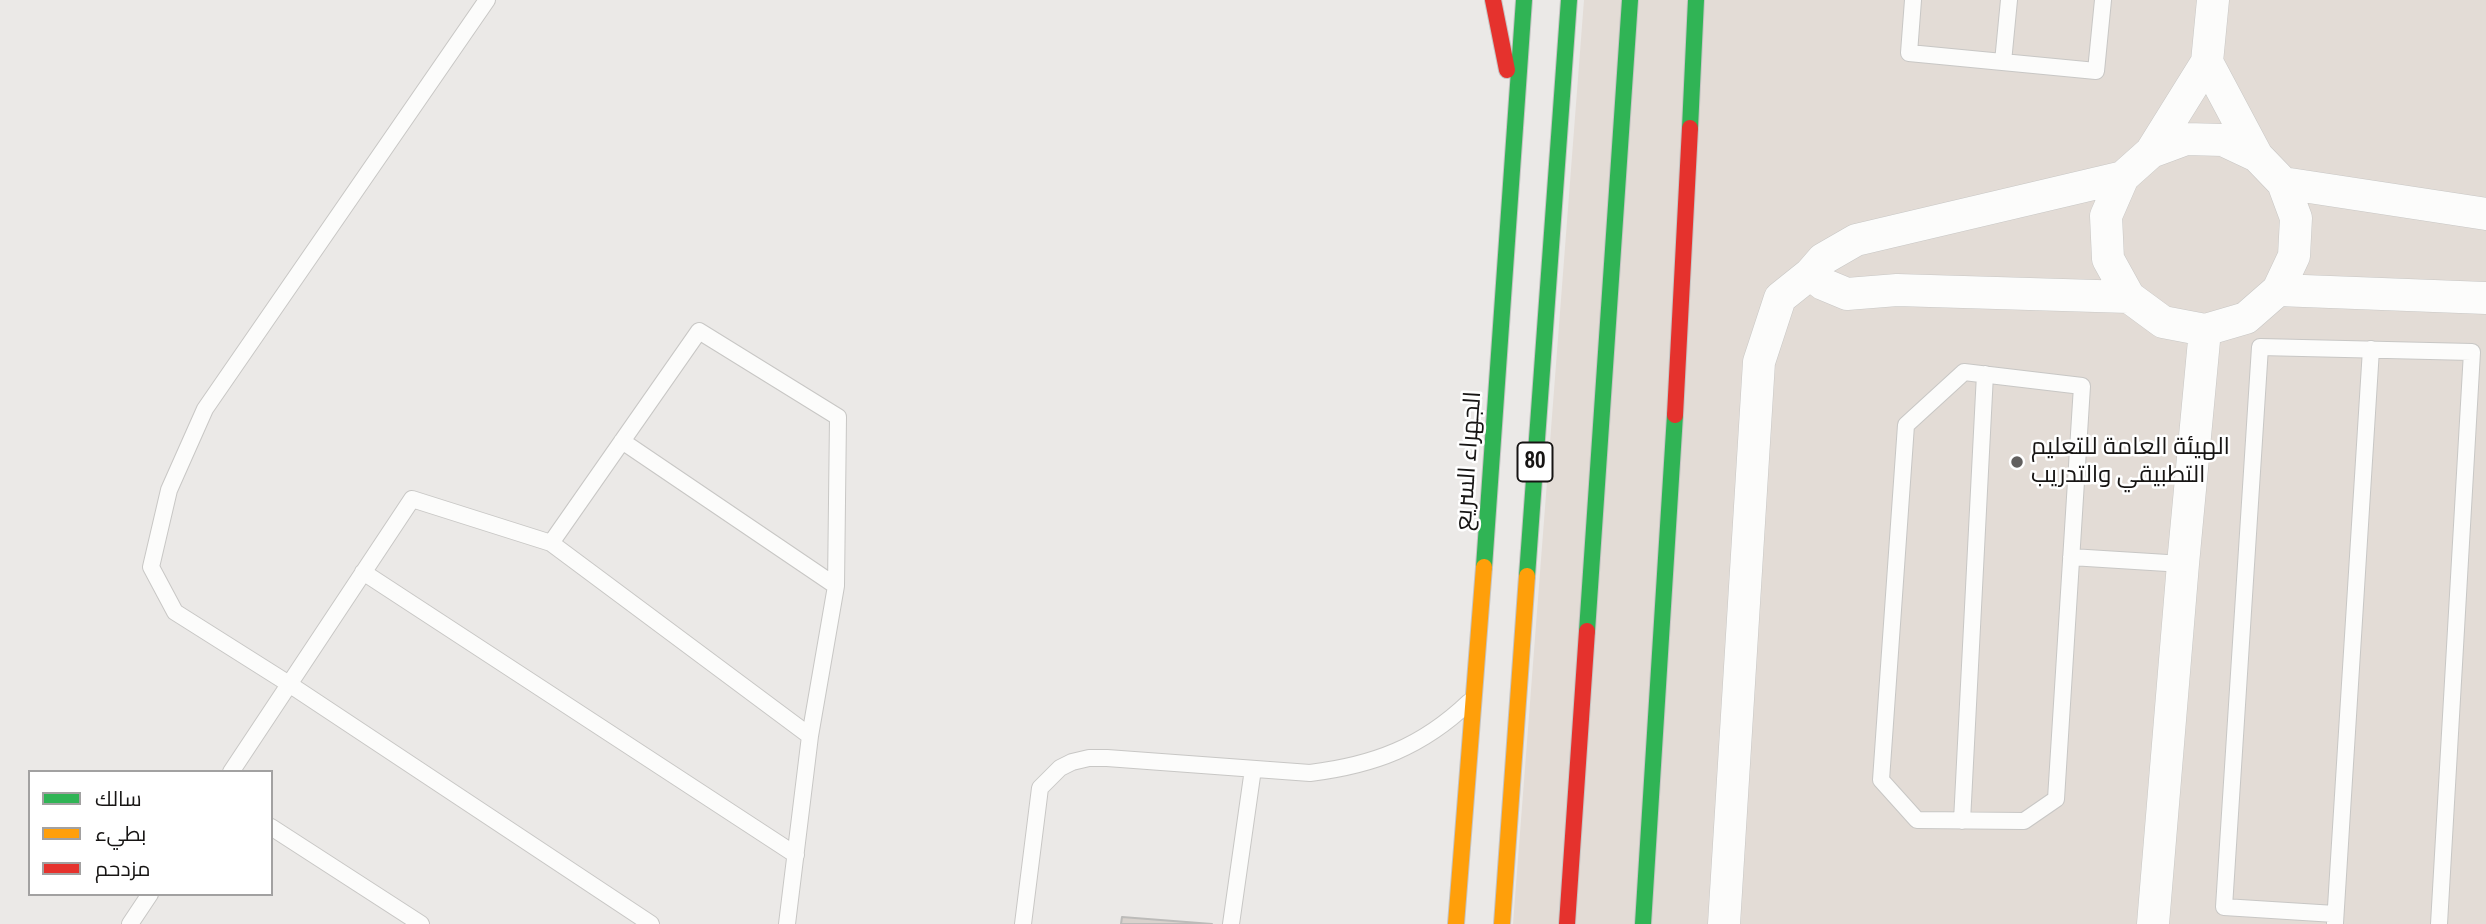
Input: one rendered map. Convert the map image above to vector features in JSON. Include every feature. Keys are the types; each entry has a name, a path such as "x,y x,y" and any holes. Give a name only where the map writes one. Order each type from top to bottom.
{"main road":[{"path":"1493,0 1516,106"},
{"name":"الجهراء السريع","path":"1456,924 1475,695 1524,0"},
{"name":"80","path":"1502,924 1569,0"},
{"path":"1567,924 1630,0"},
{"path":"1643,924 1680,344 1696,0"}],"street":[{"path":"2207,62 2257,156 2283,183 2296,218 2294,256 2278,290 2246,318 2205,330 2163,322 2129,297 2108,259 2106,216 2123,177 2151,152 2207,62 2213,0"},
{"path":"2151,152 2186,139 2223,140 2257,156"},
{"path":"1724,924 1759,362 1780,298 1811,274 1823,259 1856,240 2123,177"},
{"path":"2283,183 2486,214"},
{"path":"1811,274 1823,284 1847,294 1896,290 2129,297"},
{"path":"2278,290 2486,298"},
{"path":"2153,924 2205,330"}],"lane":[{"path":"487,0 205,409 169,490 151,566 175,612 289,684 651,924"},
{"path":"1913,0 1909,53 2096,71 2103,0"},
{"path":"2003,62 2009,0"},
{"path":"551,543 699,331 838,417 836,586 810,736 787,924"},
{"path":"2371,349 2335,919 2224,906 2260,347 2371,349 2472,352 2439,924"},
{"path":"1964,372 2082,386 2071,557 2056,799 2024,821 1917,820 1881,779 1906,425 1964,372"},
{"path":"1962,821 1985,374"},
{"path":"622,441 836,586"},
{"path":"232,770 412,499 551,543 810,736"},
{"path":"2071,557 2183,564"},
{"path":"363,572 796,855"},
{"path":"1023,924 1040,788 1060,768 1072,762 1098,758 1310,773 1371,762 1427,736 1475,695"},
{"path":"1231,924 1253,769"},
{"path":"273,828 421,924"},
{"path":"130,924 149,896"}],"shaded area":[{"name":"الهيئة العامة للتعليم التطبيقي والتدريب","path":"1584,0 2486,0 2486,924 1513,924"}],"building":[{"path":"1122,917 1212,924 1121,924"}],"traffic: fast":[{"path":"1484,567 1524,0"},
{"path":"1527,576 1569,0"},
{"path":"1587,631 1630,0"},
{"path":"1690,128 1696,0"},
{"path":"1643,924 1675,415"}],"traffic: slow":[{"path":"1456,924 1484,567"},
{"path":"1502,924 1527,576"}],"traffic: jam":[{"path":"1493,0 1507,70"},
{"path":"1675,415 1690,128"},
{"path":"1567,924 1587,631"}],"place":[{"name":"الهيئة العامة للتعليم التطبيقي والتدريب","path":"2017,462"}]}
